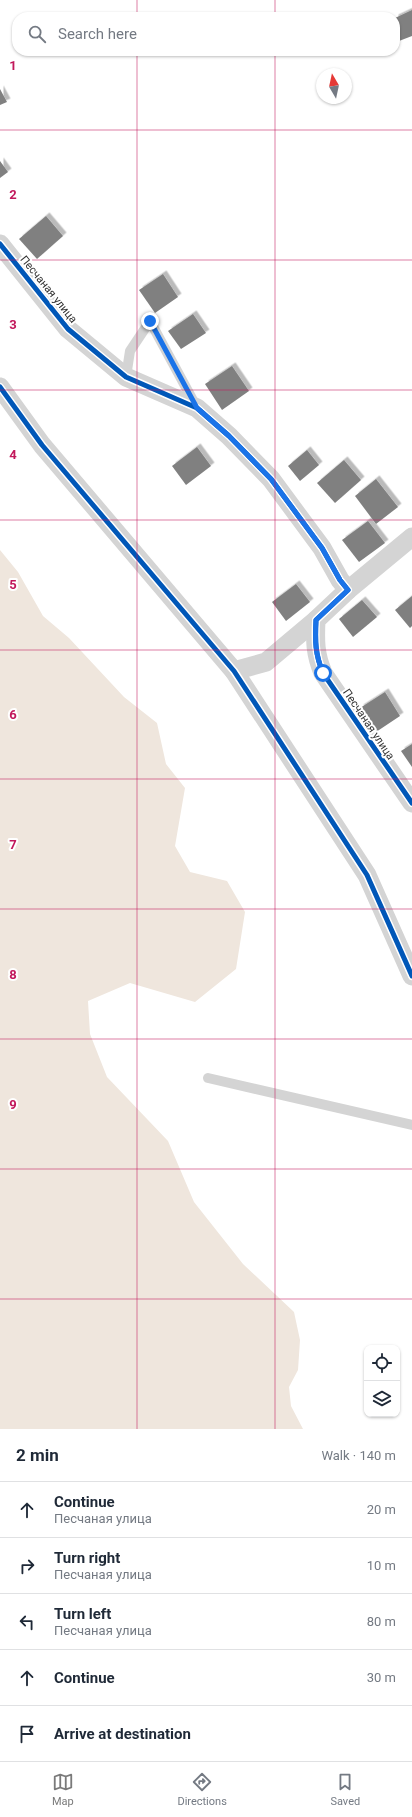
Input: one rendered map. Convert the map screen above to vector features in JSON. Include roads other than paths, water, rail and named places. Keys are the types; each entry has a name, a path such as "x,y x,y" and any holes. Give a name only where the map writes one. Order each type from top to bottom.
{"street":[{"name":"Песчаная улица","path":"0,244 68,329 126,377 197,408 229,436 271,479 322,548 340,580 348,590"},
{"path":"0,388 42,445 234,671 367,875 412,976"},
{"path":"234,671 266,662 316,620 348,590 412,537"},
{"name":"Песчаная улица","path":"316,620 316,658 323,673 412,803"}],"lane":[{"path":"126,377 130,351 150,321 197,408"},
{"path":"208,1078 412,1125"}]}
